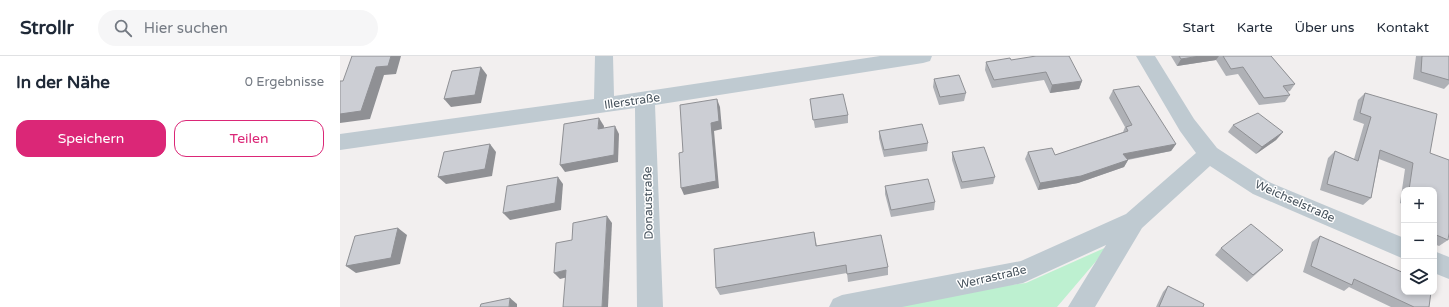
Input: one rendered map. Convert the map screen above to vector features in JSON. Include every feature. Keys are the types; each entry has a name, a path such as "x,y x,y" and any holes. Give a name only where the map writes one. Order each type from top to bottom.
{"street":[{"path":"604,56 604,105"},
{"name":"Illerstraße","path":"340,142 646,99 923,56"},
{"name":"Weichselstraße","path":"1145,56 1191,130 1209,154 1261,188 1401,248"},
{"name":"Donaustraße","path":"646,99 650,307"},
{"name":"Werrastraße","path":"1081,307 1134,221 1209,154"},
{"name":"Werrastraße","path":"842,307 1023,272 1134,221"},
{"path":"1437,263 1449,268"}],"green space":[{"path":"1109,246 1057,307 879,307 947,293 1026,283"}],"building":[{"path":"352,56 391,56 388,66 376,67 361,111 340,114 340,81 343,81"},
{"path":"1036,56 1069,56 1082,81 1052,85 1046,72 994,80 986,62"},
{"path":"1179,56 1200,56 1181,59"},
{"path":"1223,56 1271,56 1295,84 1283,86 1290,95 1264,98 1243,67 1231,69"},
{"path":"1422,56 1449,56 1449,80 1421,72"},
{"path":"481,67 475,95 444,99 452,71"},
{"path":"959,75 966,93 940,97 934,79"},
{"path":"1139,86 1176,144 1123,154 1128,160 1081,176 1040,183 1028,152 1052,148 1055,155 1128,131 1126,127 1132,125 1113,90"},
{"path":"1365,93 1437,114 1430,153 1449,160 1448,240 1437,235 1437,187 1409,187 1413,163 1380,150 1371,198 1327,184 1335,151 1358,161 1371,117 1360,113"},
{"path":"843,94 848,115 813,120 810,99"},
{"path":"717,99 719,121 711,123 716,181 681,188 679,153 683,152 680,105"},
{"path":"1258,113 1283,132 1262,147 1233,125"},
{"path":"599,118 598,129 615,126 614,155 560,165 564,124"},
{"path":"922,124 928,143 884,150 879,131"},
{"path":"490,144 485,169 438,177 444,152"},
{"path":"984,147 995,177 962,182 952,152"},
{"path":"558,177 555,203 503,213 507,186"},
{"path":"928,179 935,202 891,210 885,186"},
{"path":"607,216 602,307 563,307 566,270 554,273 556,243 572,240 573,223"},
{"path":"1251,224 1283,250 1253,275 1221,248"},
{"path":"398,228 391,258 346,266 355,236"},
{"path":"814,232 816,246 881,235 888,267 847,274 846,265 716,288 714,249"},
{"path":"1320,236 1401,272 1401,295 1431,295 1429,307 1414,307 1354,279 1352,285 1311,266"},
{"path":"1168,286 1204,304 1203,307 1159,307"},
{"path":"510,298 509,307 480,307 481,304"}]}
